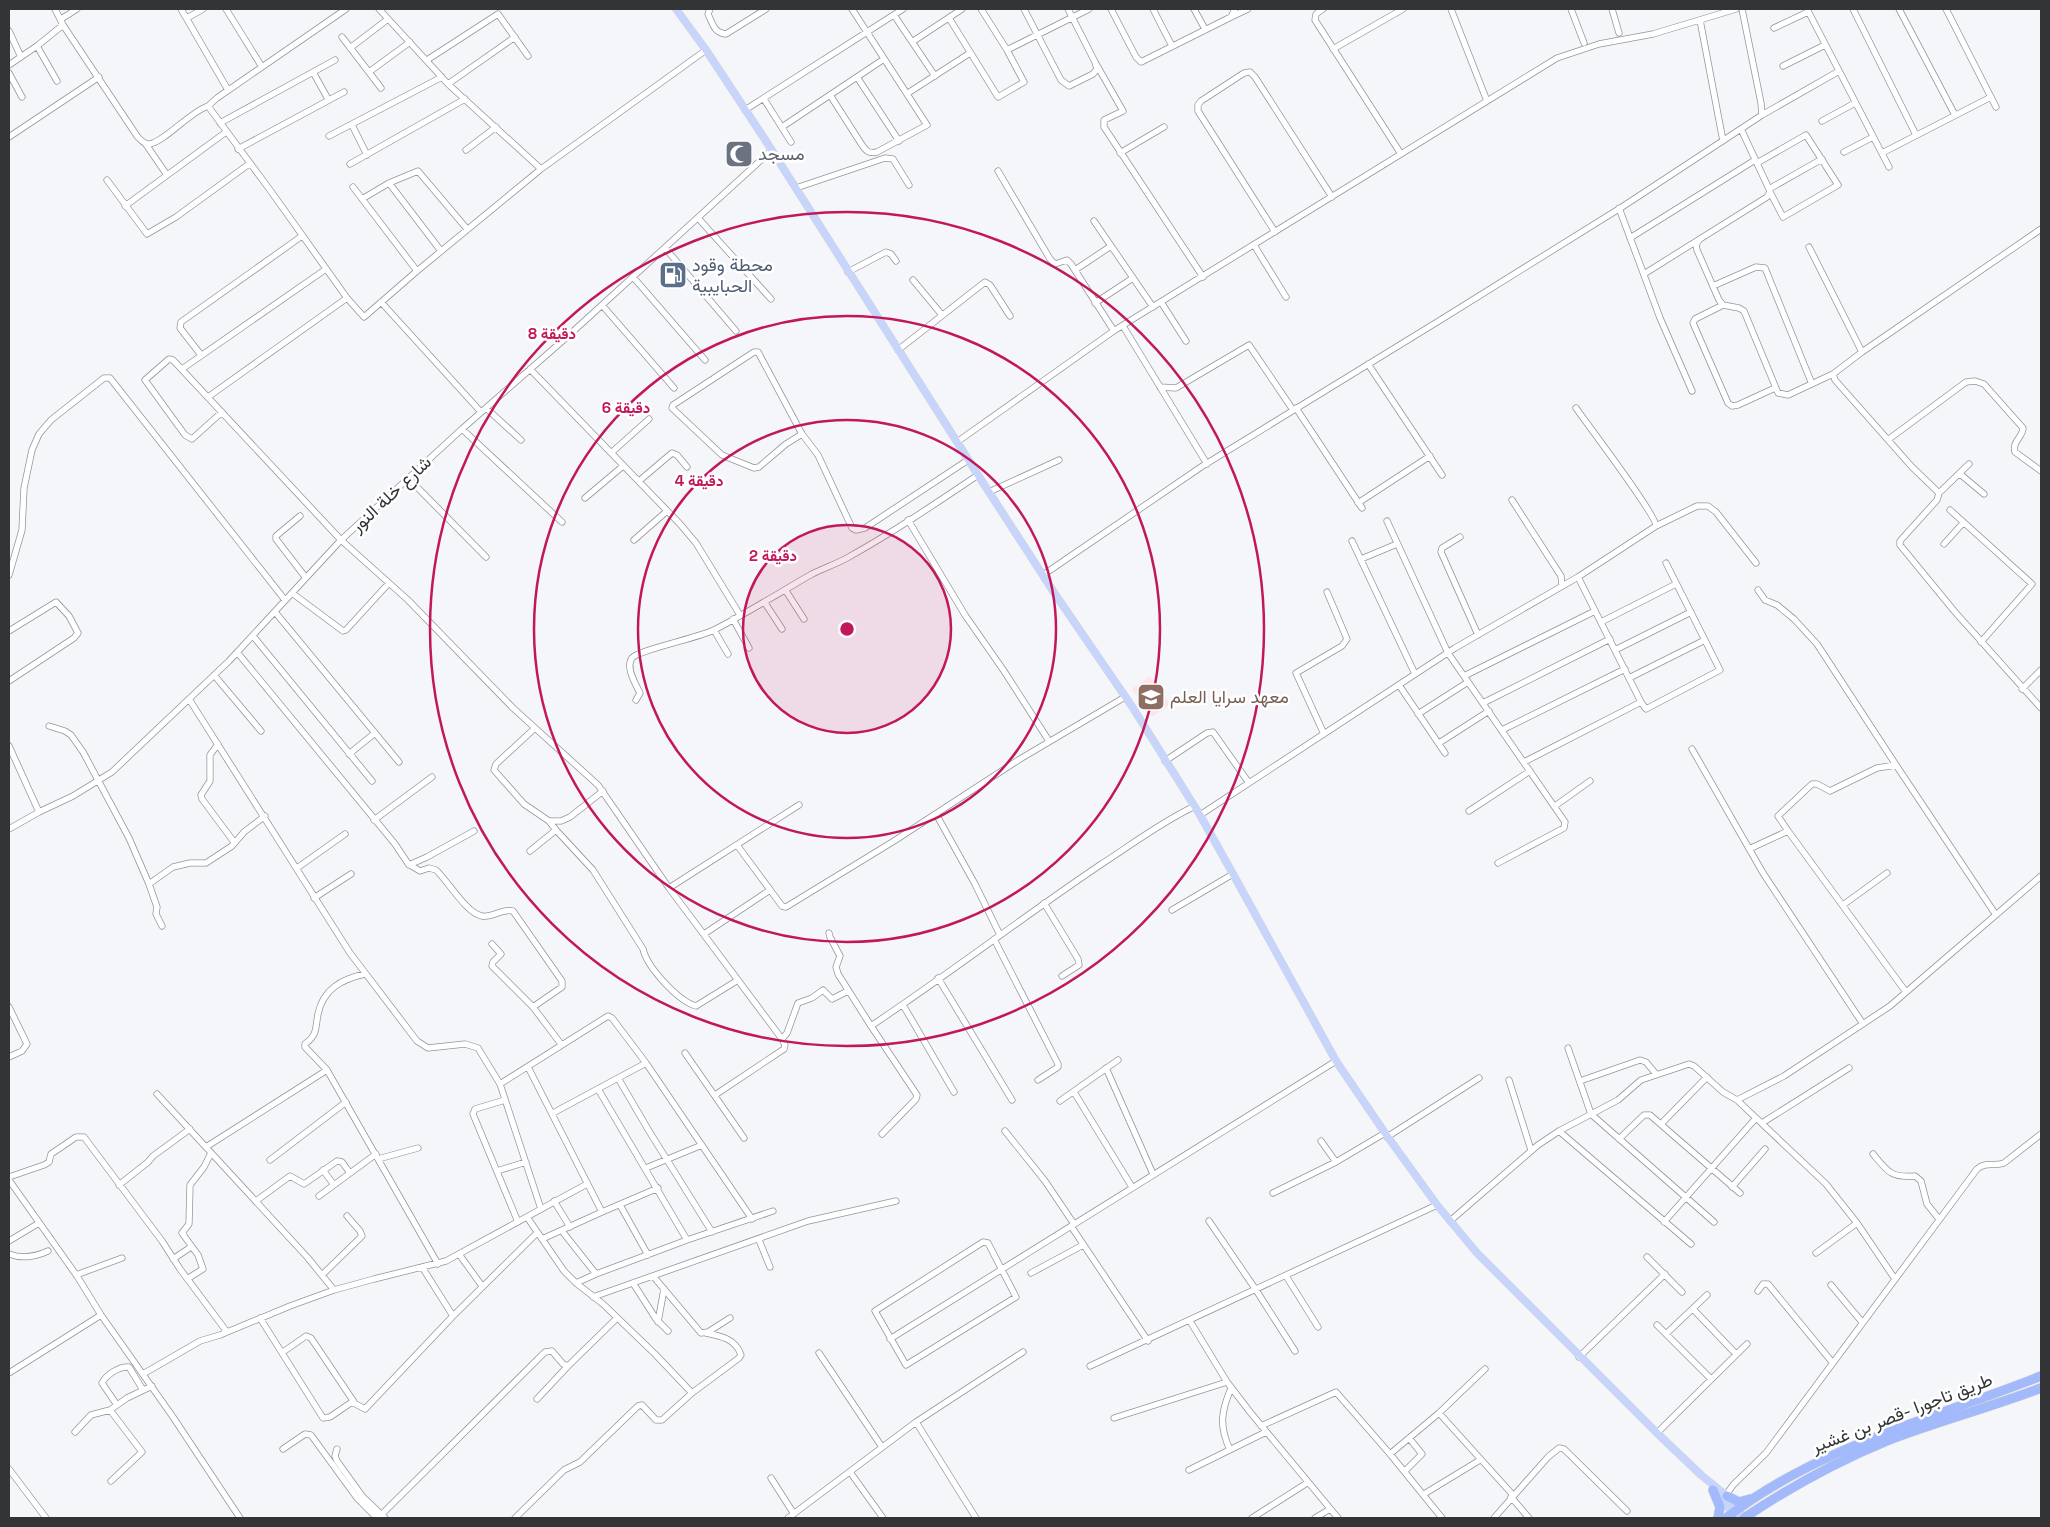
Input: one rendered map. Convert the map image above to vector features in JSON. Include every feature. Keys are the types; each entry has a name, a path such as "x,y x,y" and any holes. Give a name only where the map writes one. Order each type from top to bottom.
{"highway":[{"name":"طريق تاجورا -قصر بن غشير","path":"1734,1515 1779,1482 1837,1452 1914,1422 1997,1394 2041,1376"},
{"path":"1744,1518 1828,1467 1870,1448 1939,1422 2041,1388"},
{"path":"1713,1488 1720,1507 1718,1518"},
{"path":"1727,1496 1739,1502 1755,1498"},
{"path":"1755,1518 1765,1504"}],"main road":[{"path":"676,9 706,50 772,150 968,460 1125,697 1193,807 1200,815 1336,1061 1386,1135 1437,1205 1483,1260 1701,1475 1734,1515 1744,1518"},
{"path":"1713,1488 1727,1496 1734,1515"}],"street":[{"path":"55,9 137,136 145,144 166,175"},
{"path":"9,65 37,46 77,9"},
{"path":"181,9 228,90"},
{"path":"187,18 203,9"},
{"path":"226,9 262,67"},
{"path":"145,144 150,144 161,138 346,9"},
{"path":"379,9 448,84 541,169"},
{"path":"710,9 708,14 716,31 719,34 726,34 766,9"},
{"path":"830,95 867,152 877,152 927,125 852,9"},
{"path":"745,110 902,9"},
{"path":"912,42 962,9"},
{"path":"949,18 998,98 1024,82 1007,50 981,9"},
{"path":"1024,9 1061,80 1066,85 1071,85 1096,72 1098,69 1095,62"},
{"path":"1068,9 1095,62 1123,110 1104,120 1103,123 1120,153 1203,278"},
{"path":"1007,50 1089,9"},
{"path":"1110,9 1136,58 1144,62 1204,29 1248,9"},
{"path":"1153,9 1172,46"},
{"path":"1194,9 1204,29"},
{"path":"1231,17 1235,9"},
{"path":"1323,9 1316,14 1315,20 1401,154"},
{"path":"1333,49 1404,9"},
{"path":"1451,9 1487,101"},
{"path":"1571,9 1584,43"},
{"path":"1612,9 1619,33"},
{"path":"957,442 1114,331 1565,54 1614,40 1653,34 1736,9"},
{"path":"1742,9 1762,115"},
{"path":"1853,9 1916,135"},
{"path":"1899,9 1955,115"},
{"path":"1946,9 1996,107"},
{"path":"1774,28 1807,10 1889,167"},
{"path":"427,60 498,14 528,56"},
{"path":"894,15 934,76"},
{"path":"350,48 388,19"},
{"path":"1700,20 1723,141"},
{"path":"9,31 21,57"},
{"path":"342,37 381,88"},
{"path":"448,84 515,37"},
{"path":"368,72 410,42"},
{"path":"1783,66 1825,44"},
{"path":"37,46 57,81"},
{"path":"208,106 347,298 364,317 541,169 706,50"},
{"path":"908,93 970,53"},
{"path":"782,127 884,59"},
{"path":"220,123 335,60"},
{"path":"1043,574 1207,464 1619,208 1762,115 1839,71"},
{"path":"313,72 328,99"},
{"path":"1275,232 1198,111 1198,105 1201,101 1244,73 1250,72 1255,77 1332,197"},
{"path":"9,73 22,97"},
{"path":"9,137 99,77"},
{"path":"329,136 442,77"},
{"path":"857,77 899,141"},
{"path":"238,149 344,92"},
{"path":"1882,153 1991,97"},
{"path":"350,164 465,98"},
{"path":"764,99 791,142"},
{"path":"1822,121 1855,103"},
{"path":"352,125 368,154"},
{"path":"466,150 496,127"},
{"path":"1120,153 1164,127"},
{"path":"1630,238 1756,162 1806,136 1838,185 1783,217 1756,162 1741,129"},
{"path":"125,206 226,132"},
{"path":"1844,152 1873,137"},
{"name":"شارع خلة النور","path":"9,829 99,782 112,772 254,636 341,540 772,150"},
{"path":"796,188 886,158 893,159 909,185"},
{"path":"1644,274 1762,202 1770,190 1822,159"},
{"path":"107,180 147,234 176,217 249,164"},
{"path":"362,198 389,183 418,171 467,230"},
{"path":"998,171 1050,259 1055,264 1067,260 1114,331"},
{"path":"389,183 442,250"},
{"path":"353,187 417,271"},
{"path":"1619,208 1660,318 1692,391"},
{"path":"698,218 771,299"},
{"path":"1094,221 1153,307"},
{"path":"1775,388 1738,405 1732,406 1728,403 1693,323 1695,319 1723,305 1744,311 1775,388 1780,395 1788,395 1833,374 2041,229"},
{"path":"201,355 180,328 181,322 302,236"},
{"path":"1699,240 1696,250 1723,305"},
{"path":"1254,245 1286,297"},
{"path":"1075,270 1112,246"},
{"path":"1809,247 1862,352"},
{"path":"665,248 736,331"},
{"path":"848,272 886,252 891,254 896,261"},
{"path":"1713,286 1756,267 1765,268 1812,384"},
{"path":"182,369 326,269"},
{"path":"633,277 705,360"},
{"path":"1095,302 1133,278"},
{"path":"913,280 942,315"},
{"path":"898,350 985,282 990,285 1010,316"},
{"path":"208,397 347,298"},
{"path":"382,302 483,410 521,440"},
{"path":"1161,302 1186,341"},
{"path":"602,305 674,388"},
{"path":"1123,326 1207,464"},
{"path":"1160,387 1176,388 1249,345 1360,505 1430,456"},
{"path":"802,434 786,444 759,467 754,468 722,455 672,408 673,405 754,352 758,352 802,434 818,455 849,520 856,530 865,528 968,460"},
{"path":"222,412 192,439 185,435 145,380 169,359 182,369 208,397 222,412 341,540 389,583 535,728 593,779 669,888 782,1039 786,1047 784,1049 715,1096"},
{"path":"1368,364 1442,475"},
{"path":"530,369 668,511 696,543 740,615"},
{"path":"1833,374 1835,380 1912,467 1939,493"},
{"path":"9,575 22,530 24,488 32,450 39,434 51,420 104,378 110,378 285,600"},
{"path":"1889,439 1966,382 1979,381 1984,384 2023,428 2022,434 2014,444 2015,452 2041,471"},
{"path":"1576,408 1644,503 1656,521 1656,526"},
{"path":"610,453 649,419"},
{"path":"462,429 562,522"},
{"path":"639,481 672,453 677,455 687,467"},
{"path":"989,492 1059,460"},
{"path":"1970,464 1939,493 1936,500 1900,541 1900,545 1981,642 2041,708"},
{"path":"585,498 623,466"},
{"path":"636,700 640,693 629,666 632,658 642,652 699,637 714,630 786,591 811,575 848,557 978,474"},
{"path":"1960,474 1984,494"},
{"path":"408,478 486,557"},
{"path":"1512,500 1561,576 1562,586"},
{"path":"1200,815 1448,653 1578,577 1656,526 1697,506 1708,506 1716,512 1756,563"},
{"path":"1950,510 2032,584 1981,642"},
{"path":"634,540 668,511"},
{"path":"300,516 276,536 276,539 306,578"},
{"path":"908,520 965,615 1049,741"},
{"path":"1387,522 1448,653 1566,822 1564,828 1498,863"},
{"path":"1944,544 1963,523"},
{"path":"1460,536 1442,548 1441,552 1478,635"},
{"path":"1352,541 1415,674"},
{"path":"1361,559 1397,544"},
{"path":"1578,577 1646,709 1720,670 1666,563"},
{"path":"292,593 343,631 389,583"},
{"path":"1601,622 1676,584"},
{"path":"1758,590 1765,600 1778,605 1794,619 1817,644 1996,915"},
{"path":"786,591 804,619"},
{"path":"1324,734 1296,673 1342,646 1347,639 1327,592"},
{"path":"9,631 56,602 69,616 78,633 74,638 9,681"},
{"path":"764,603 782,629"},
{"path":"1464,676 1595,611"},
{"path":"275,612 399,762"},
{"path":"1615,650 1690,612"},
{"path":"733,619 749,648"},
{"path":"714,630 728,654"},
{"path":"254,636 372,781"},
{"path":"1483,703 1610,639"},
{"path":"1629,678 1705,640"},
{"path":"237,652 410,865 420,871 429,868 436,870 471,909 479,915 488,916 509,910 513,911 563,983 562,987 533,1008"},
{"path":"1502,730 1625,670"},
{"path":"2022,688 2040,673"},
{"path":"214,675 261,731"},
{"path":"1418,714 1468,682"},
{"path":"1398,685 1445,753"},
{"path":"737,844 782,906 786,908 1049,741 1125,697"},
{"path":"189,699 265,816 314,898 350,953 417,1041 423,1047 433,1049 466,1044 478,1048 500,1084 541,1209"},
{"path":"1524,762 1641,702"},
{"path":"1439,744 1489,712"},
{"path":"49,726 71,735 83,752 129,838 149,884 157,907 156,914 162,926"},
{"path":"535,728 494,768 524,804 549,822 581,855 596,874 643,948 645,957 675,993 696,1006 738,980"},
{"path":"1165,761 1207,733 1213,732 1249,783"},
{"path":"349,754 375,733"},
{"path":"218,744 210,755 210,781 201,796 234,842"},
{"path":"9,746 40,812"},
{"path":"1692,749 1763,873 1863,1024"},
{"path":"1896,765 1877,768 1830,791 1817,784 1807,787 1778,816 1906,992"},
{"path":"1469,811 1530,771"},
{"path":"374,820 432,777"},
{"path":"1555,806 1590,781"},
{"path":"549,822 561,821 570,817 603,791"},
{"path":"669,888 799,805"},
{"path":"871,1026 1044,903 1155,828 1193,807"},
{"path":"936,814 1000,935"},
{"path":"149,884 173,867 184,864 206,863 232,846 249,827 265,816"},
{"path":"530,851 556,830"},
{"path":"410,865 474,831"},
{"path":"1749,849 1788,831"},
{"path":"297,868 345,834"},
{"path":"1843,905 1886,873"},
{"path":"314,898 351,874"},
{"path":"1172,910 1233,874"},
{"path":"1737,1100 1784,1076 1890,1006 2041,876"},
{"path":"704,934 770,890"},
{"path":"1044,903 1078,959 1079,966 1062,976"},
{"path":"829,933 840,956 836,970 871,1026 915,1090 917,1096 882,1134"},
{"path":"994,939 1058,1064 1058,1067 1038,1080"},
{"path":"492,944 500,954 492,966 533,1008 561,1044"},
{"path":"365,974 342,980 327,994 320,1008 314,1036 305,1044 305,1047 327,1070 438,1264"},
{"path":"938,978 1012,1100"},
{"path":"782,1039 787,1034 799,1002 812,998 823,990 832,999 848,991"},
{"path":"903,1005 954,1092"},
{"path":"9,1007 27,1044 22,1051 9,1057"},
{"path":"500,1084 608,1016 612,1018 646,1063 752,1219"},
{"path":"1568,1048 1591,1114 1714,1222"},
{"path":"685,1053 744,1138"},
{"path":"1060,1101 1118,1060"},
{"path":"1580,1081 1640,1060 1646,1062 1656,1074"},
{"path":"890,1339 1001,1268 1336,1061"},
{"path":"553,1114 646,1063"},
{"path":"1450,1221 1531,1150 1559,1131 1618,1100 1641,1080 1689,1064 1728,1096 1737,1100 1826,1184 1857,1223 1895,1278"},
{"path":"528,1067 602,1212"},
{"path":"1106,1068 1153,1174"},
{"path":"1762,1123 1849,1068"},
{"path":"206,1147 327,1070"},
{"path":"1661,1124 1707,1077"},
{"path":"618,1078 712,1232"},
{"path":"1274,1193 1386,1135 1479,1078"},
{"path":"1509,1080 1531,1150"},
{"path":"598,1089 687,1240"},
{"path":"1074,1092 1132,1187"},
{"path":"157,1094 323,1274 334,1290"},
{"path":"504,1100 475,1109 473,1112 518,1222"},
{"path":"270,1160 346,1102"},
{"path":"1619,1139 1644,1115 1650,1115 1740,1193"},
{"path":"1664,1222 1756,1118"},
{"path":"119,1185 153,1156 190,1129"},
{"path":"1005,1131 1045,1181 1083,1245 1148,1341"},
{"path":"1559,1131 1691,1244"},
{"path":"1727,1496 1736,1482 1766,1453 1895,1278 1982,1165 2004,1163 2041,1134"},
{"path":"227,1332 187,1279 162,1241 82,1136 73,1139 51,1154 48,1163 32,1170 15,1173 9,1178 240,1518"},
{"path":"1320,1141 1336,1162"},
{"path":"646,1168 702,1145"},
{"path":"319,1196 377,1156 418,1148"},
{"path":"1732,1187 1765,1149"},
{"path":"187,1279 203,1268 198,1255 182,1233 189,1224 189,1188 211,1153"},
{"path":"1873,1154 1887,1171 1896,1176 1915,1176 1921,1181 1927,1204 1940,1219"},
{"path":"256,1201 290,1176 304,1184 334,1162 340,1161 350,1173"},
{"path":"496,1171 526,1162"},
{"path":"323,1170 334,1185"},
{"path":"143,1374 191,1345 334,1290 438,1264 587,1184"},
{"path":"542,1239 658,1188"},
{"path":"554,1201 570,1227"},
{"path":"593,1297 808,1222 896,1201"},
{"path":"620,1205 648,1255"},
{"path":"1090,1366 1148,1341 1437,1205"},
{"path":"576,1283 687,1240 773,1211"},
{"path":"323,1274 362,1236 347,1216"},
{"path":"527,1217 557,1262 576,1283 655,1354 692,1393"},
{"path":"1209,1221 1256,1290 1294,1351"},
{"path":"9,1241 39,1223"},
{"path":"1816,1253 1857,1223"},
{"path":"562,1231 596,1274"},
{"path":"283,1352 302,1338 306,1336 310,1338 354,1402 363,1409 369,1406 482,1286 537,1233"},
{"path":"758,1240 770,1267"},
{"path":"983,1242 988,1243 1001,1268 1016,1297 908,1365 905,1363 875,1311 983,1242"},
{"path":"1030,1273 1083,1245"},
{"path":"174,1259 191,1247"},
{"path":"9,1254 29,1256 48,1251"},
{"path":"459,1254 482,1286"},
{"path":"1647,1257 1682,1292"},
{"path":"76,1275 122,1258"},
{"path":"422,1267 453,1316"},
{"path":"1579,1356 1665,1274"},
{"path":"515,1518 564,1470 580,1462 638,1406 642,1405 654,1418 660,1421 741,1355 738,1347 730,1340 699,1331 653,1276"},
{"path":"1286,1276 1318,1327"},
{"path":"633,1283 658,1322 668,1331"},
{"path":"1758,1291 1763,1284 1768,1284 1832,1362"},
{"path":"1831,1285 1862,1322"},
{"path":"658,1322 664,1289"},
{"path":"1666,1334 1707,1295"},
{"path":"1693,1309 1736,1354"},
{"path":"9,1373 101,1315"},
{"path":"260,1318 324,1419 354,1402"},
{"path":"536,1399 617,1318"},
{"path":"706,1333 730,1318"},
{"path":"1190,1321 1231,1388 1338,1518"},
{"path":"1658,1325 1711,1380"},
{"path":"1657,1433 1747,1344"},
{"path":"380,1518 545,1352 552,1351 568,1366"},
{"path":"788,1518 916,1422 1022,1352"},
{"path":"819,1353 882,1447"},
{"path":"117,1405 102,1383 103,1380 121,1367 129,1367 143,1390"},
{"path":"1390,1454 1439,1414 1485,1369"},
{"path":"1114,1418 1227,1382"},
{"path":"75,1432 91,1415 110,1410 152,1386"},
{"path":"1230,1450 1224,1435 1222,1420 1223,1407 1231,1388"},
{"path":"1261,1426 1336,1392 1424,1494 1442,1518"},
{"path":"110,1410 142,1452 111,1481"},
{"path":"1439,1414 1512,1496 1529,1518"},
{"path":"916,1422 976,1518"},
{"path":"1189,1470 1266,1432"},
{"path":"283,1449 305,1434 311,1434 357,1498 380,1518"},
{"path":"1405,1472 1422,1454 1409,1438"},
{"path":"1494,1518 1548,1457 1561,1448 1627,1511"},
{"path":"337,1449 335,1456 337,1461 380,1518"},
{"path":"1424,1494 1480,1460"},
{"path":"9,1469 46,1518"},
{"path":"850,1472 883,1518"},
{"path":"771,1478 794,1514"},
{"path":"1252,1518 1307,1482"},
{"path":"1713,1488 1736,1482"},
{"path":"1315,1518 1330,1509"}],"shaded area":[{"name":"معهد سرايا العلم","path":"1150,676 1170,704 1152,717 1132,689"}],"place":[{"name":"مسجد","path":"739,154"},
{"name":"محطة وقود الحبايبية","path":"673,275"},
{"name":"معهد سرايا العلم","path":"1151,697"}]}
